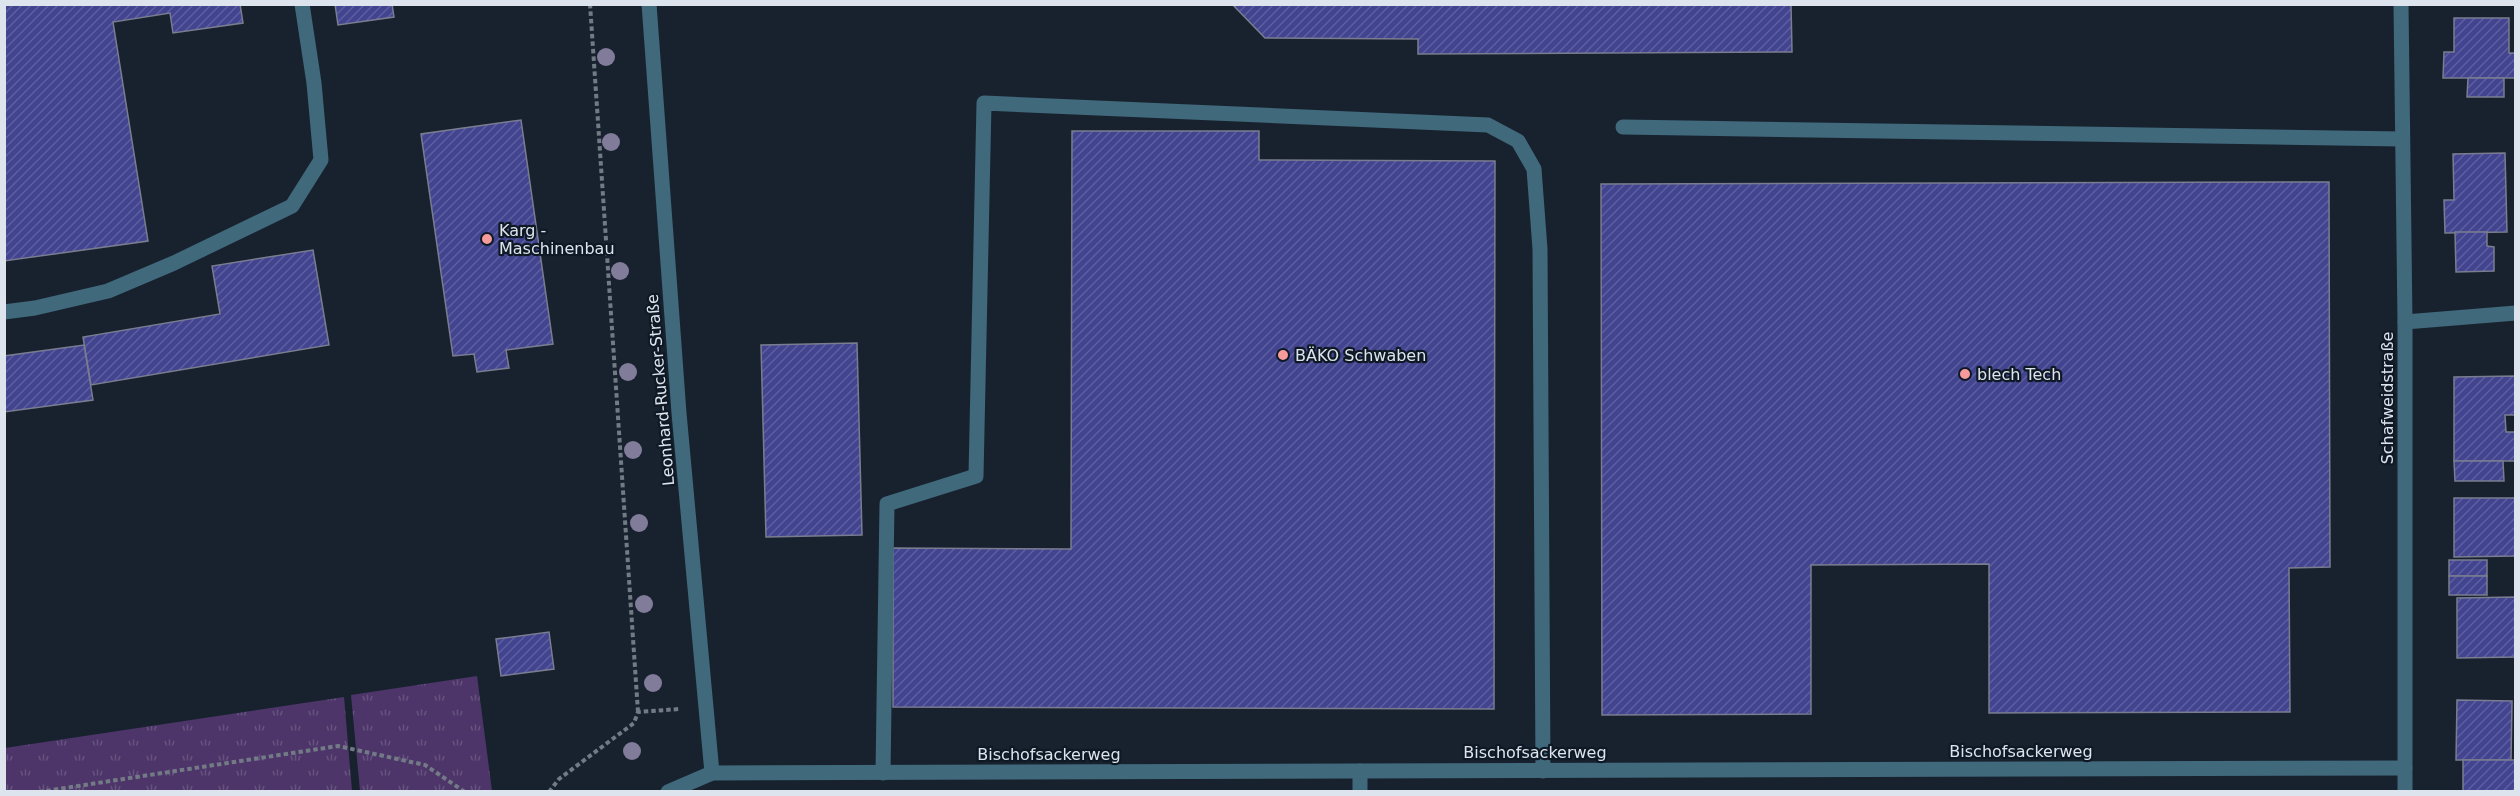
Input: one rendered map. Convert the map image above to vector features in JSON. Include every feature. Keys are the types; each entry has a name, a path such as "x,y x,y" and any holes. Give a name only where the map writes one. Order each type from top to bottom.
{"street":[{"path":"4,312 35,308 108,291 174,263 292,206 321,159 314,83 302,4"},
{"name":"Leonhard-Rucker-Straße","path":"649,4 679,413 712,773"},
{"name":"Schafweidstraße","path":"2400,4 2406,322 2405,792"},
{"path":"883,773 887,504 976,476 984,103 1488,125 1518,141 1534,169 1540,249 1543,771"},
{"path":"1623,127 2402,139"},
{"path":"2406,322 2516,313"},
{"name":"Bischofsackerweg","path":"668,792 712,773 2405,768"},
{"path":"1360,771 1360,792"}],"path":[{"path":"549,792 559,779 634,723 638,712 590,4"},
{"path":"638,712 705,707"},
{"path":"39,792 338,746 425,765 465,792"}],"green space":[{"path":"477,676 492,791 360,791 351,695"},
{"path":"344,697 352,791 5,791 5,748"}],"building":[{"path":"4,4 240,4 243,23 173,33 170,13 113,22 148,241 4,261"},
{"path":"335,4 392,4 394,17 338,25"},
{"path":"1232,4 1791,4 1792,52 1418,54 1418,39 1265,38"},
{"path":"2454,18 2509,18 2509,53 2516,53 2516,78 2443,78 2444,52 2454,52"},
{"path":"2468,78 2504,78 2504,97 2467,97"},
{"name":"Karg - Maschinenbau","path":"521,120 553,344 506,350 509,368 477,372 474,354 453,356 421,134"},
{"name":"BÄKO Schwaben","path":"1072,131 1259,131 1259,160 1495,161 1494,709 893,707 893,548 1071,549"},
{"path":"2505,153 2507,232 2445,233 2444,200 2454,200 2453,154"},
{"name":"blech Tech","path":"2329,182 2330,567 2289,568 2290,712 1989,713 1989,564 1811,565 1811,714 1602,715 1601,184"},
{"path":"2455,232 2487,232 2487,246 2494,247 2494,271 2456,272"},
{"path":"313,250 329,345 91,385 83,337 220,314 212,266"},
{"path":"857,343 862,535 766,537 761,345"},
{"path":"84,345 93,400 4,412 4,356"},
{"path":"2516,376 2516,415 2505,415 2506,432 2516,432 2516,461 2454,461 2454,377"},
{"path":"2454,461 2503,461 2504,481 2455,481"},
{"path":"2454,498 2516,498 2516,556 2454,557"},
{"path":"2449,560 2487,560 2487,576 2449,576"},
{"path":"2449,576 2487,576 2487,595 2449,595"},
{"path":"2516,597 2516,657 2457,658 2457,598"},
{"path":"549,632 554,669 501,676 496,639"},
{"path":"2457,700 2512,701 2511,760 2456,760"},
{"path":"2463,760 2516,760 2516,792 2463,792"}],"place":[{"name":"Karg - Maschinenbau","path":"487,239"},
{"name":"BÄKO Schwaben","path":"1283,355"},
{"name":"blech Tech","path":"1965,374"}]}
